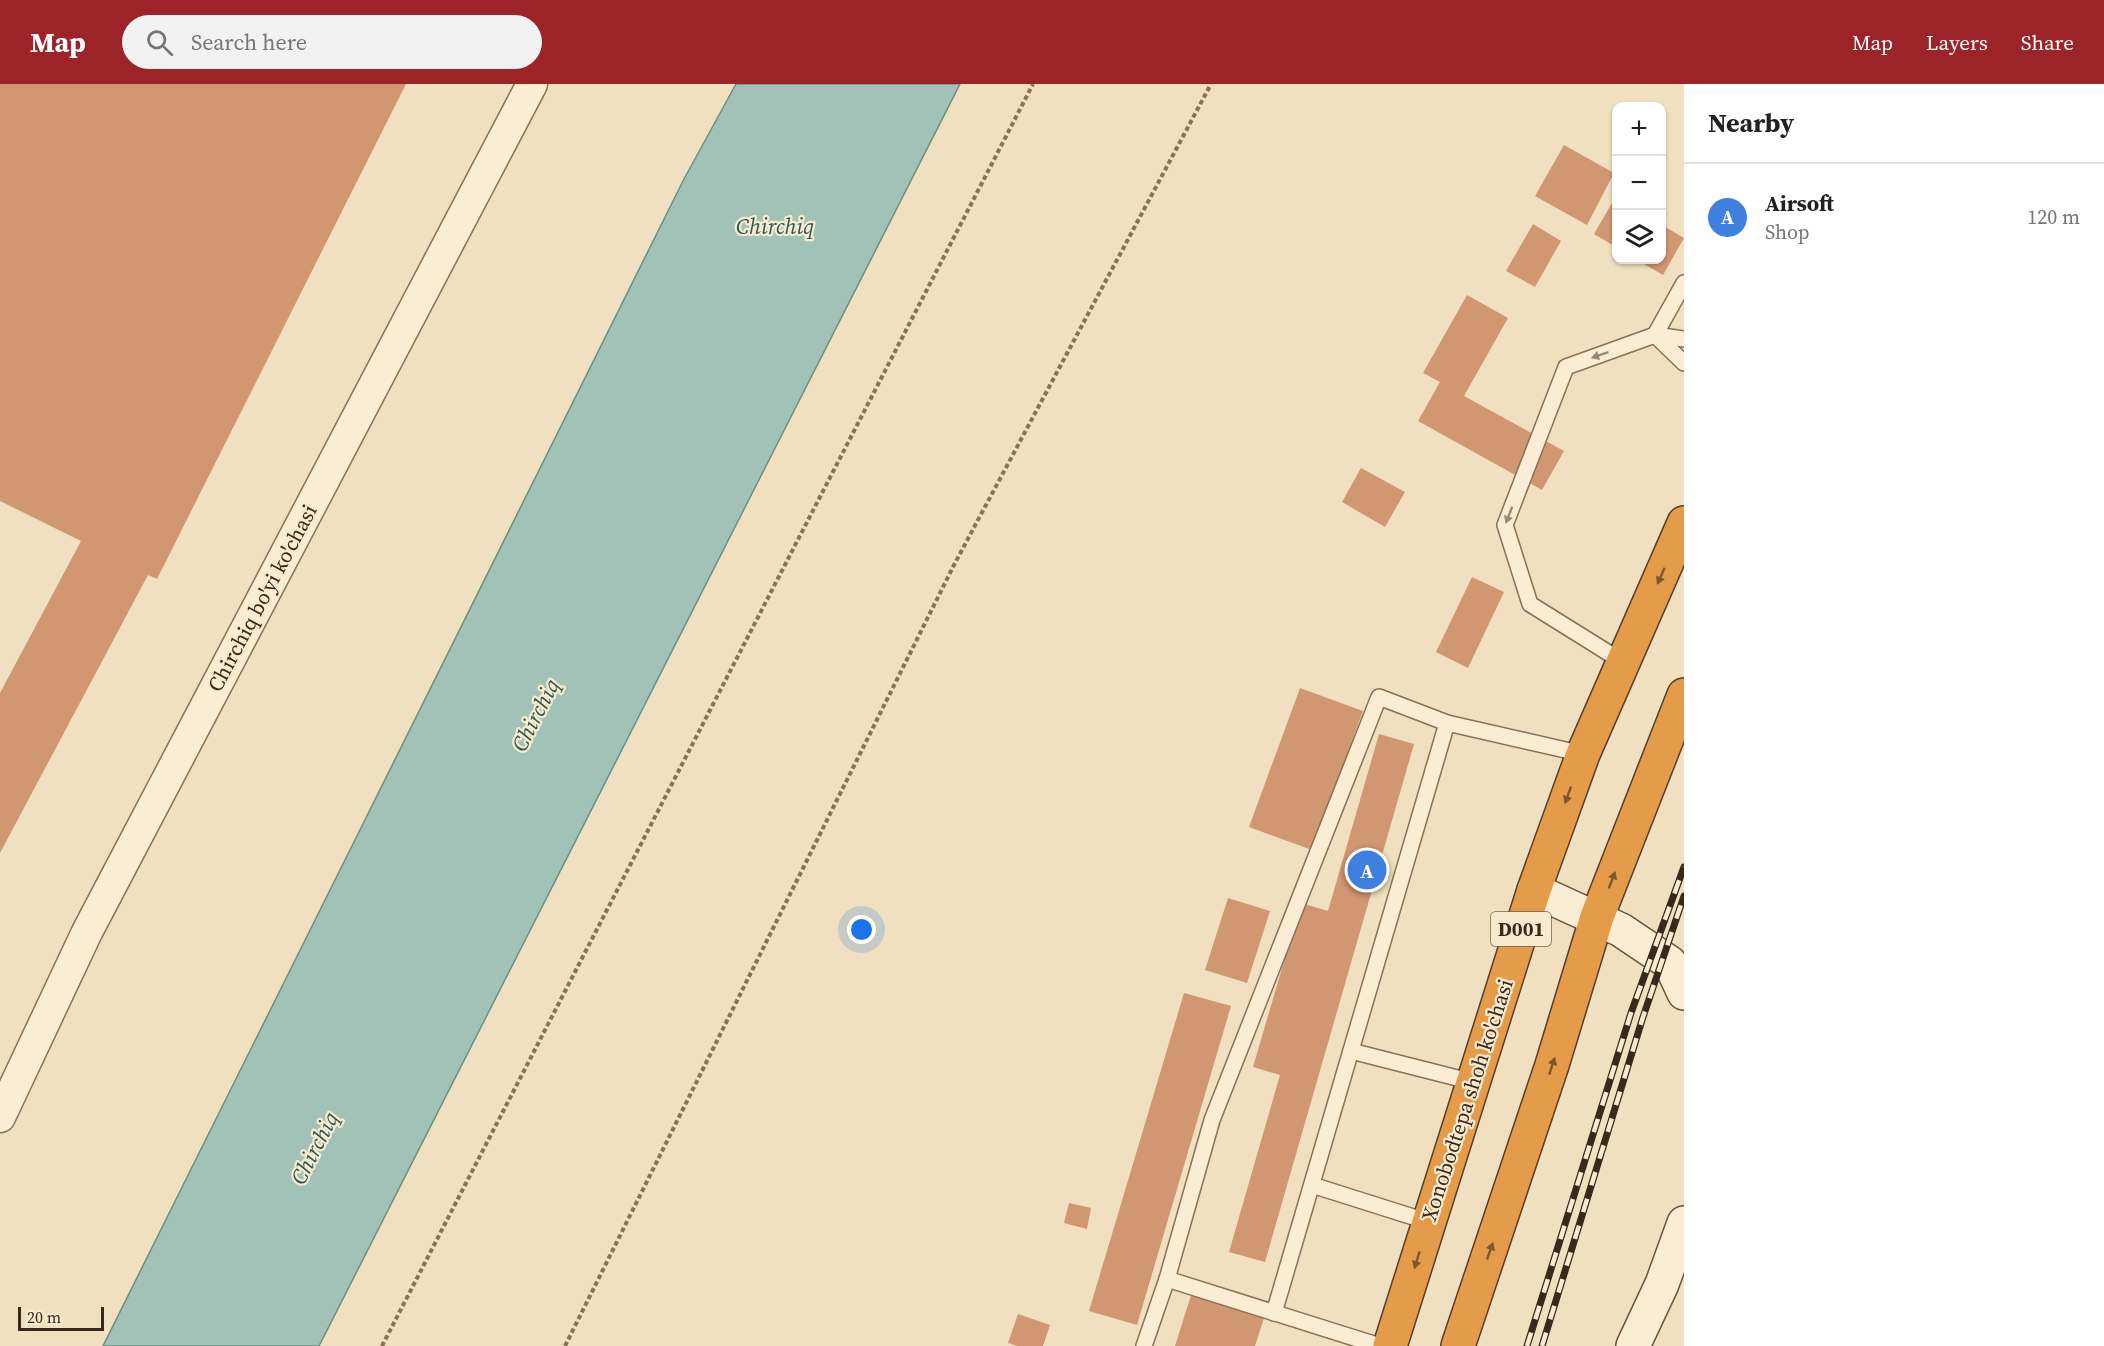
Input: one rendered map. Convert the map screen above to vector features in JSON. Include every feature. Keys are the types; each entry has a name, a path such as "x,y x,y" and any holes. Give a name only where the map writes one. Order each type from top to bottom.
{"highway":[{"name":"Xonobodtepa shoh ko'chasi","path":"1390,1346 1534,890 1583,754 1684,523"},
{"path":"1458,1346 1552,1065 1598,917 1684,695"}],"street":[{"name":"Chirchiq bo'yi ko'chasi","path":"0,1117 87,932 532,84"},
{"path":"1534,890 1598,917 1670,963 1684,993"},
{"path":"1633,1346 1662,1284 1684,1223"}],"lane":[{"path":"1655,335 1684,283"},
{"path":"1655,335 1684,363"},
{"path":"1623,662 1530,604 1505,525 1566,367 1655,335 1684,339"},
{"path":"1144,1346 1167,1279 1212,1120 1379,697 1447,723 1583,754"},
{"path":"1274,1313 1447,723"},
{"path":"1351,1051 1473,1082"},
{"path":"1312,1185 1429,1221"},
{"path":"1167,1279 1380,1346"}],"path":[{"path":"382,1346 1033,84"},
{"path":"566,1346 955,563 1211,84"}],"water":[{"name":"Chirchiq","path":"736,84 960,84 319,1346 103,1346 684,179"}],"building":[{"path":"0,84 406,84 157,579 148,575 0,853 0,693 81,541 0,501"},
{"path":"1564,145 1612,172 1612,177 1587,225 1535,196"},
{"path":"1612,203 1612,245 1594,234"},
{"path":"1533,224 1561,241 1535,287 1506,271"},
{"path":"1666,227 1684,238 1663,275 1644,264 1666,264"},
{"path":"1467,295 1508,318 1464,396 1564,451 1542,490 1418,421 1440,382 1423,373"},
{"path":"1361,468 1405,492 1385,527 1342,502"},
{"path":"1472,577 1504,592 1468,668 1436,652"},
{"path":"1300,688 1363,711 1312,850 1249,827"},
{"path":"1379,734 1414,744 1265,1262 1229,1252 1280,1075 1253,1067 1301,903 1328,911"},
{"path":"1228,898 1270,911 1247,983 1205,970"},
{"path":"1184,993 1231,1006 1137,1325 1089,1311"},
{"path":"1069,1203 1091,1208 1087,1229 1064,1223"},
{"path":"1192,1292 1265,1315 1255,1346 1175,1346"},
{"path":"1018,1314 1050,1325 1043,1346 1017,1346 1008,1343"}],"railway":[{"path":"1527,1346 1631,1013 1684,867"},
{"path":"1542,1346 1643,1017 1684,896"}],"place":[{"name":"Airsoft","path":"1367,870"}]}
